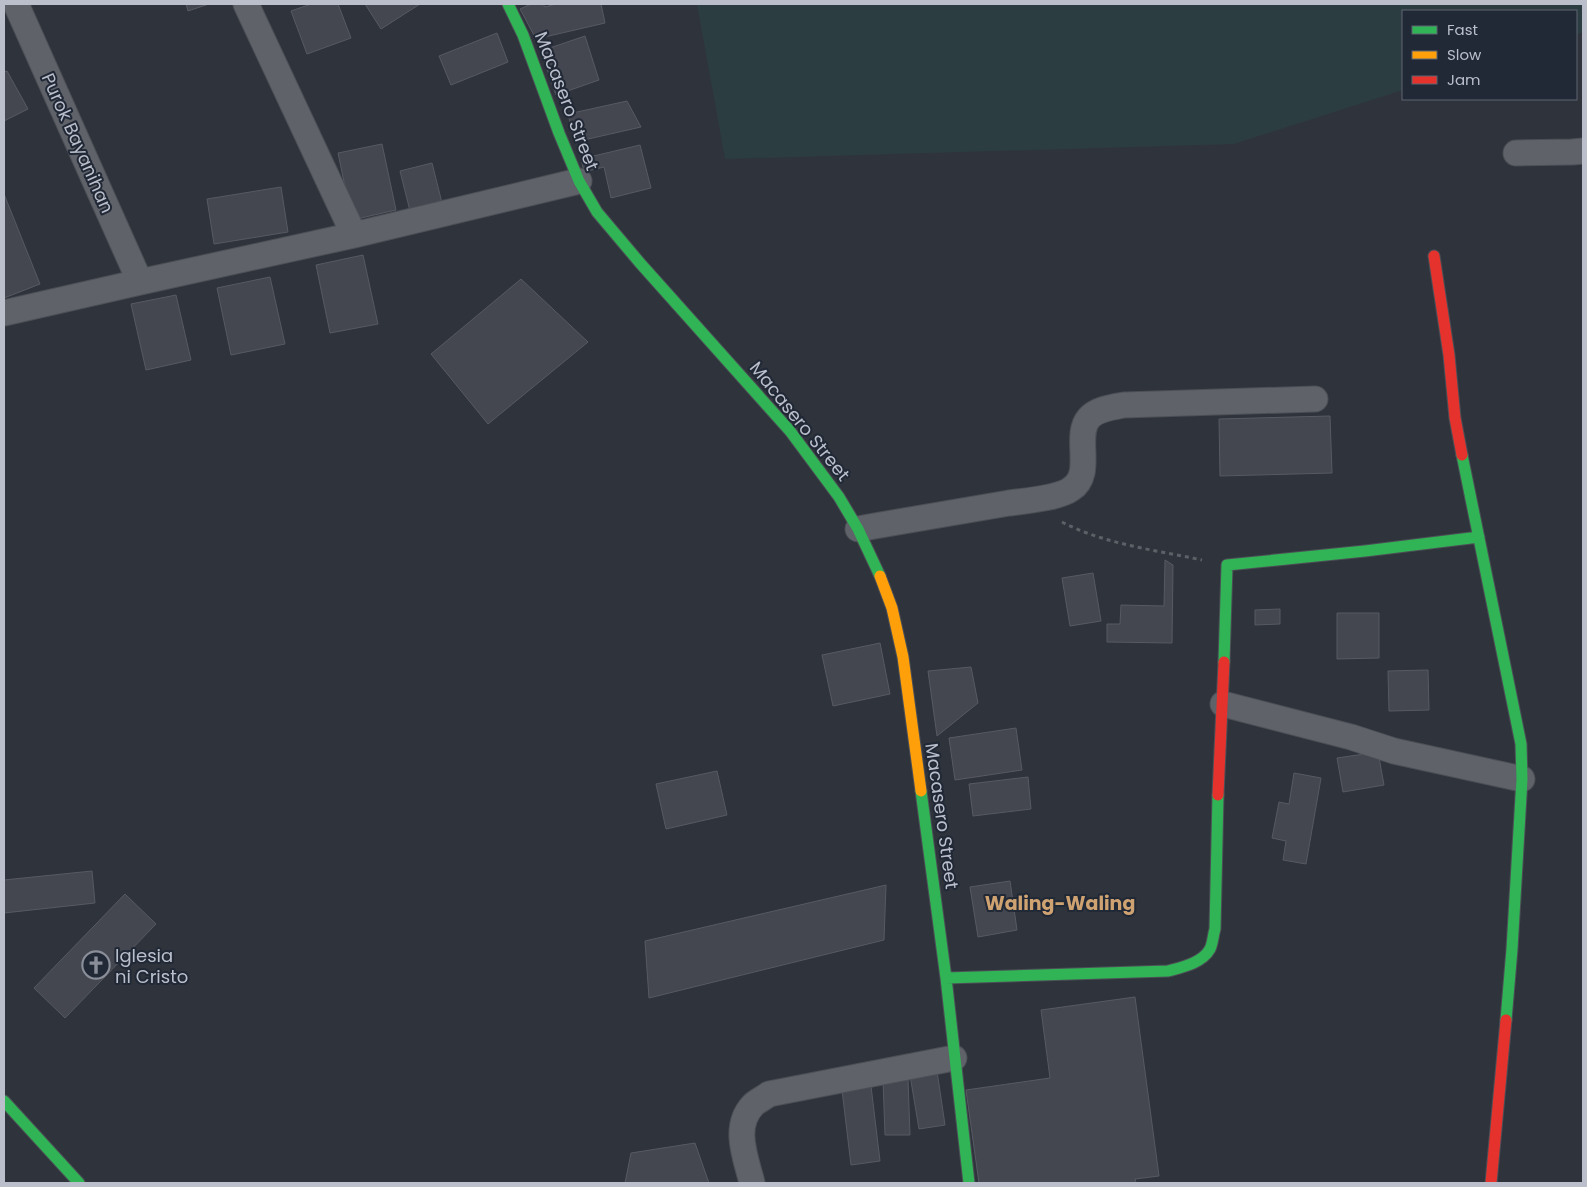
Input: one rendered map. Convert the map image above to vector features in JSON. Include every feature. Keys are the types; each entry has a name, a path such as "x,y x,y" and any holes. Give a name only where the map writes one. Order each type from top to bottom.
{"street":[{"name":"Purok Bayanihan","path":"16,4 140,282"},
{"path":"246,4 354,235"},
{"name":"Macasero Street","path":"508,4 523,35 579,181 597,212 790,431 824,476 858,529 878,569 892,608 903,656 946,978 969,1183"},
{"path":"1516,153 1572,152 1583,150"},
{"path":"4,313 354,235 579,181"},
{"path":"1434,256 1449,355 1455,418 1521,744 1522,779 1512,949 1491,1183"},
{"path":"858,529 1061,494 1070,490 1077,485 1081,476 1084,428 1089,418 1111,407 1315,398"},
{"path":"946,978 1168,971 1189,966 1203,958 1210,948 1215,929 1218,757 1223,704 1227,565 1479,537"},
{"path":"1223,704 1351,737 1394,751 1522,779"},
{"path":"752,1183 741,1137 743,1122 753,1105 769,1094 954,1058"},
{"path":"4,1101 79,1183"}],"path":[{"path":"1022,501 1080,532 1132,546 1227,565"}],"shaded area":[{"path":"697,4 1583,4 1583,32 1577,35 1577,10 1402,10 1402,90 1234,144 725,159"}],"building":[{"path":"186,4 209,4 188,11"},
{"path":"311,4 338,4 351,38 307,54 291,11"},
{"path":"365,4 420,4 381,29"},
{"path":"531,4 543,4 545,7 556,4 601,4 605,23 536,39 520,9"},
{"path":"497,33 508,62 451,85 439,56"},
{"path":"585,36 599,80 556,95 541,51"},
{"path":"7,71 28,109 4,121 4,72"},
{"path":"627,101 641,127 575,142 568,114"},
{"path":"382,144 396,210 352,220 338,153"},
{"path":"640,145 651,188 611,198 604,167 584,172 581,159"},
{"path":"432,163 442,203 410,211 400,171"},
{"path":"281,187 288,232 214,244 207,199"},
{"path":"4,194 40,284 4,298"},
{"path":"363,255 378,324 330,333 316,265"},
{"path":"270,277 285,344 231,355 217,288"},
{"path":"521,279 588,342 488,424 431,354"},
{"path":"176,295 191,360 146,370 131,304"},
{"path":"1330,416 1332,473 1220,476 1219,419"},
{"path":"1165,560 1173,565 1172,643 1107,642 1107,624 1120,624 1121,605 1164,606"},
{"path":"1093,573 1101,621 1070,626 1062,578"},
{"path":"1280,609 1280,624 1255,625 1255,610"},
{"path":"1337,613 1379,613 1379,658 1337,659"},
{"path":"880,643 890,694 833,706 822,655"},
{"path":"971,667 978,703 937,736 928,671"},
{"path":"1428,670 1429,710 1389,711 1388,671"},
{"path":"1016,728 1022,770 955,780 949,738"},
{"path":"1378,752 1384,785 1343,792 1337,758"},
{"path":"717,771 727,815 666,829 656,784"},
{"path":"1294,773 1321,778 1306,864 1283,860 1286,841 1272,838 1279,802 1289,804"},
{"path":"1028,777 1031,809 973,816 969,784"},
{"path":"92,871 95,903 4,913 4,880"},
{"path":"1010,881 1017,930 978,937 970,887"},
{"path":"886,885 884,940 649,998 645,941"},
{"path":"125,894 156,924 65,1018 34,988"},
{"path":"1135,997 1159,1176 1135,1179 1136,1183 979,1183 966,1090 1050,1078 1041,1010"},
{"path":"937,1071 945,1125 919,1129 910,1075"},
{"path":"908,1079 910,1135 885,1135 883,1080"},
{"path":"871,1086 880,1161 851,1165 842,1090"},
{"path":"695,1143 709,1183 625,1183 631,1153"}],"traffic: fast":[{"path":"508,4 523,35 579,181 597,212 790,431 839,497 858,529 880,576"},
{"path":"1462,455 1521,744 1522,779 1506,1020"},
{"path":"1224,662 1227,565 1479,537"},
{"path":"921,791 946,978 969,1183"},
{"path":"946,978 1168,971 1192,964 1202,958 1210,949 1215,929 1218,795"},
{"path":"4,1101 79,1183"}],"traffic: slow":[{"path":"880,576 892,608 903,657 921,791"}],"traffic: jam":[{"path":"1434,256 1449,355 1455,418 1462,455"},
{"path":"1218,795 1224,662"},
{"path":"1491,1183 1506,1020"}],"place":[{"name":"Iglesia ni Cristo","path":"96,965"}],"district":[{"name":"Waling-Waling","path":"1060,903"}]}
